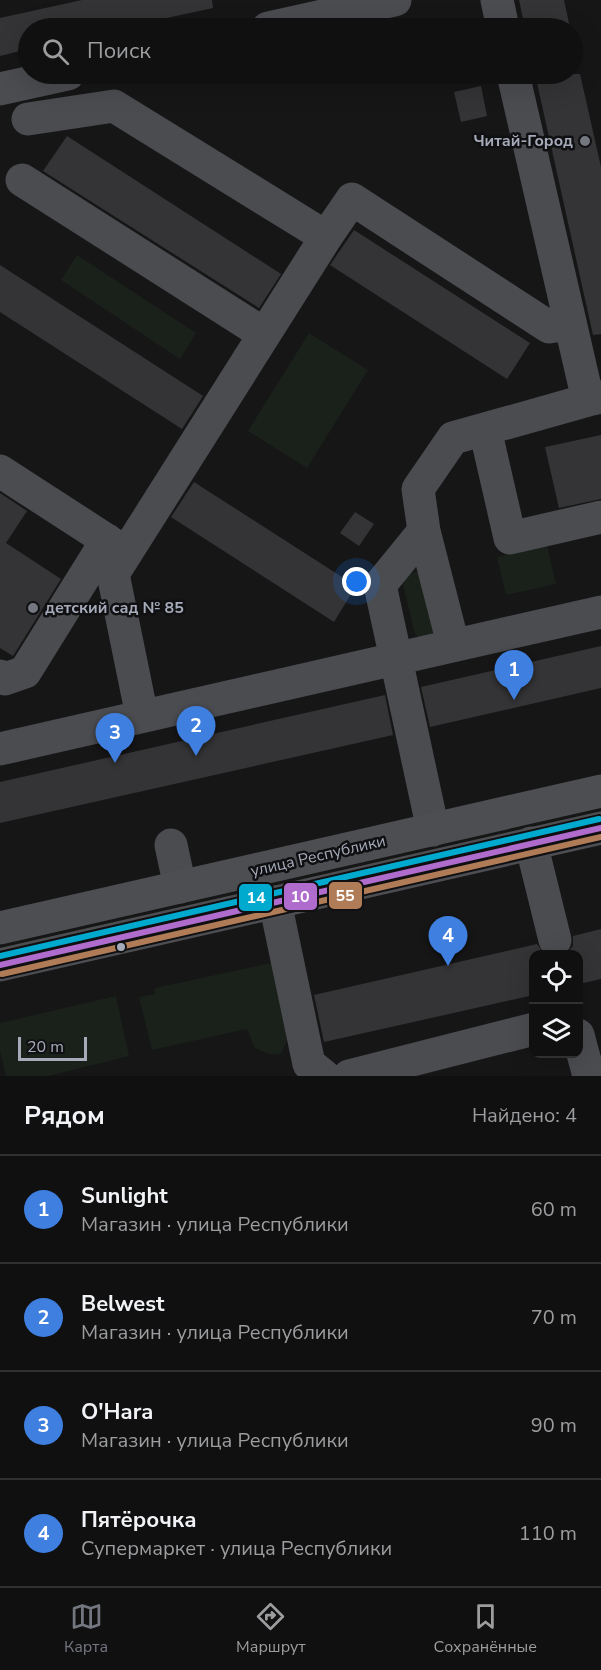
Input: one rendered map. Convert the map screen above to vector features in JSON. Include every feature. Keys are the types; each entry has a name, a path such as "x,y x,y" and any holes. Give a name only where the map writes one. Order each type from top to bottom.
{"main road":[{"name":"улица Республики","path":"0,928 601,791"},
{"path":"0,965 601,828"}],"lane":[{"path":"313,18 395,0"},
{"path":"497,0 501,18"},
{"path":"0,89 23,84"},
{"path":"453,644 424,531 418,489 453,438 594,398 569,324 515,84"},
{"path":"28,119 114,105 326,237"},
{"path":"22,180 264,334"},
{"path":"0,676 5,679 25,672 117,547 264,334 352,198 549,327 569,324"},
{"path":"485,429 510,538 601,518"},
{"path":"0,471 117,547"},
{"path":"424,531 380,585 432,830"},
{"path":"117,547 113,574 142,716"},
{"path":"0,749 601,612"},
{"path":"531,843 555,940"},
{"path":"171,845 180,887"},
{"path":"275,902 315,1072"},
{"path":"349,1076 529,1030"},
{"path":"583,1051 589,1076"}],"shaded area":[{"path":"77,255 196,333 180,359 61,280"},
{"path":"309,333 368,370 307,468 248,431"},
{"path":"547,545 556,584 506,595 497,557"},
{"path":"418,572 434,637 423,641 415,634 403,585 408,574"},
{"path":"276,962 289,1035 281,1054 269,1054 255,1048 247,1029 152,1050 139,997 155,994 155,988"},
{"path":"116,996 129,1056 48,1076 6,1076 0,1051 0,1023"}],"building":[{"path":"82,0 212,0 213,8 166,18 18,18 18,52 0,56 0,18"},
{"path":"519,0 564,0 568,18 523,18"},
{"path":"537,84 582,84 601,167 601,334 593,335"},
{"path":"481,86 487,116 461,122 454,92"},
{"path":"67,136 281,274 259,308 43,171"},
{"path":"354,230 530,343 507,379 330,265"},
{"path":"0,265 203,396 182,429 0,312"},
{"path":"601,435 601,499 559,508 545,447"},
{"path":"194,482 356,586 334,622 171,517"},
{"name":"детский сад № 85","path":"0,493 27,511 6,543 61,579 13,656 0,648"},
{"path":"355,512 374,524 359,546 340,533"},
{"path":"601,646 601,688 430,727 421,687"},
{"path":"385,695 393,735 0,823 0,782"},
{"path":"601,929 601,979 583,983 583,950 570,950 573,946 573,936"},
{"path":"537,944 541,950 529,950 529,996 324,1042 314,995"}],"transit line":[{"name":"14","path":"0,956 599,819"},
{"name":"10","path":"0,965 601,828"},
{"name":"55","path":"2,974 601,837"}],"place":[{"name":"Читай-Город","path":"585,141"},
{"name":"детский сад № 85","path":"33,608"},
{"name":"Sunlight","path":"514,700"},
{"name":"Belwest","path":"196,756"},
{"name":"O'Hara","path":"115,763"},
{"name":"Пятёрочка","path":"448,966"}]}
